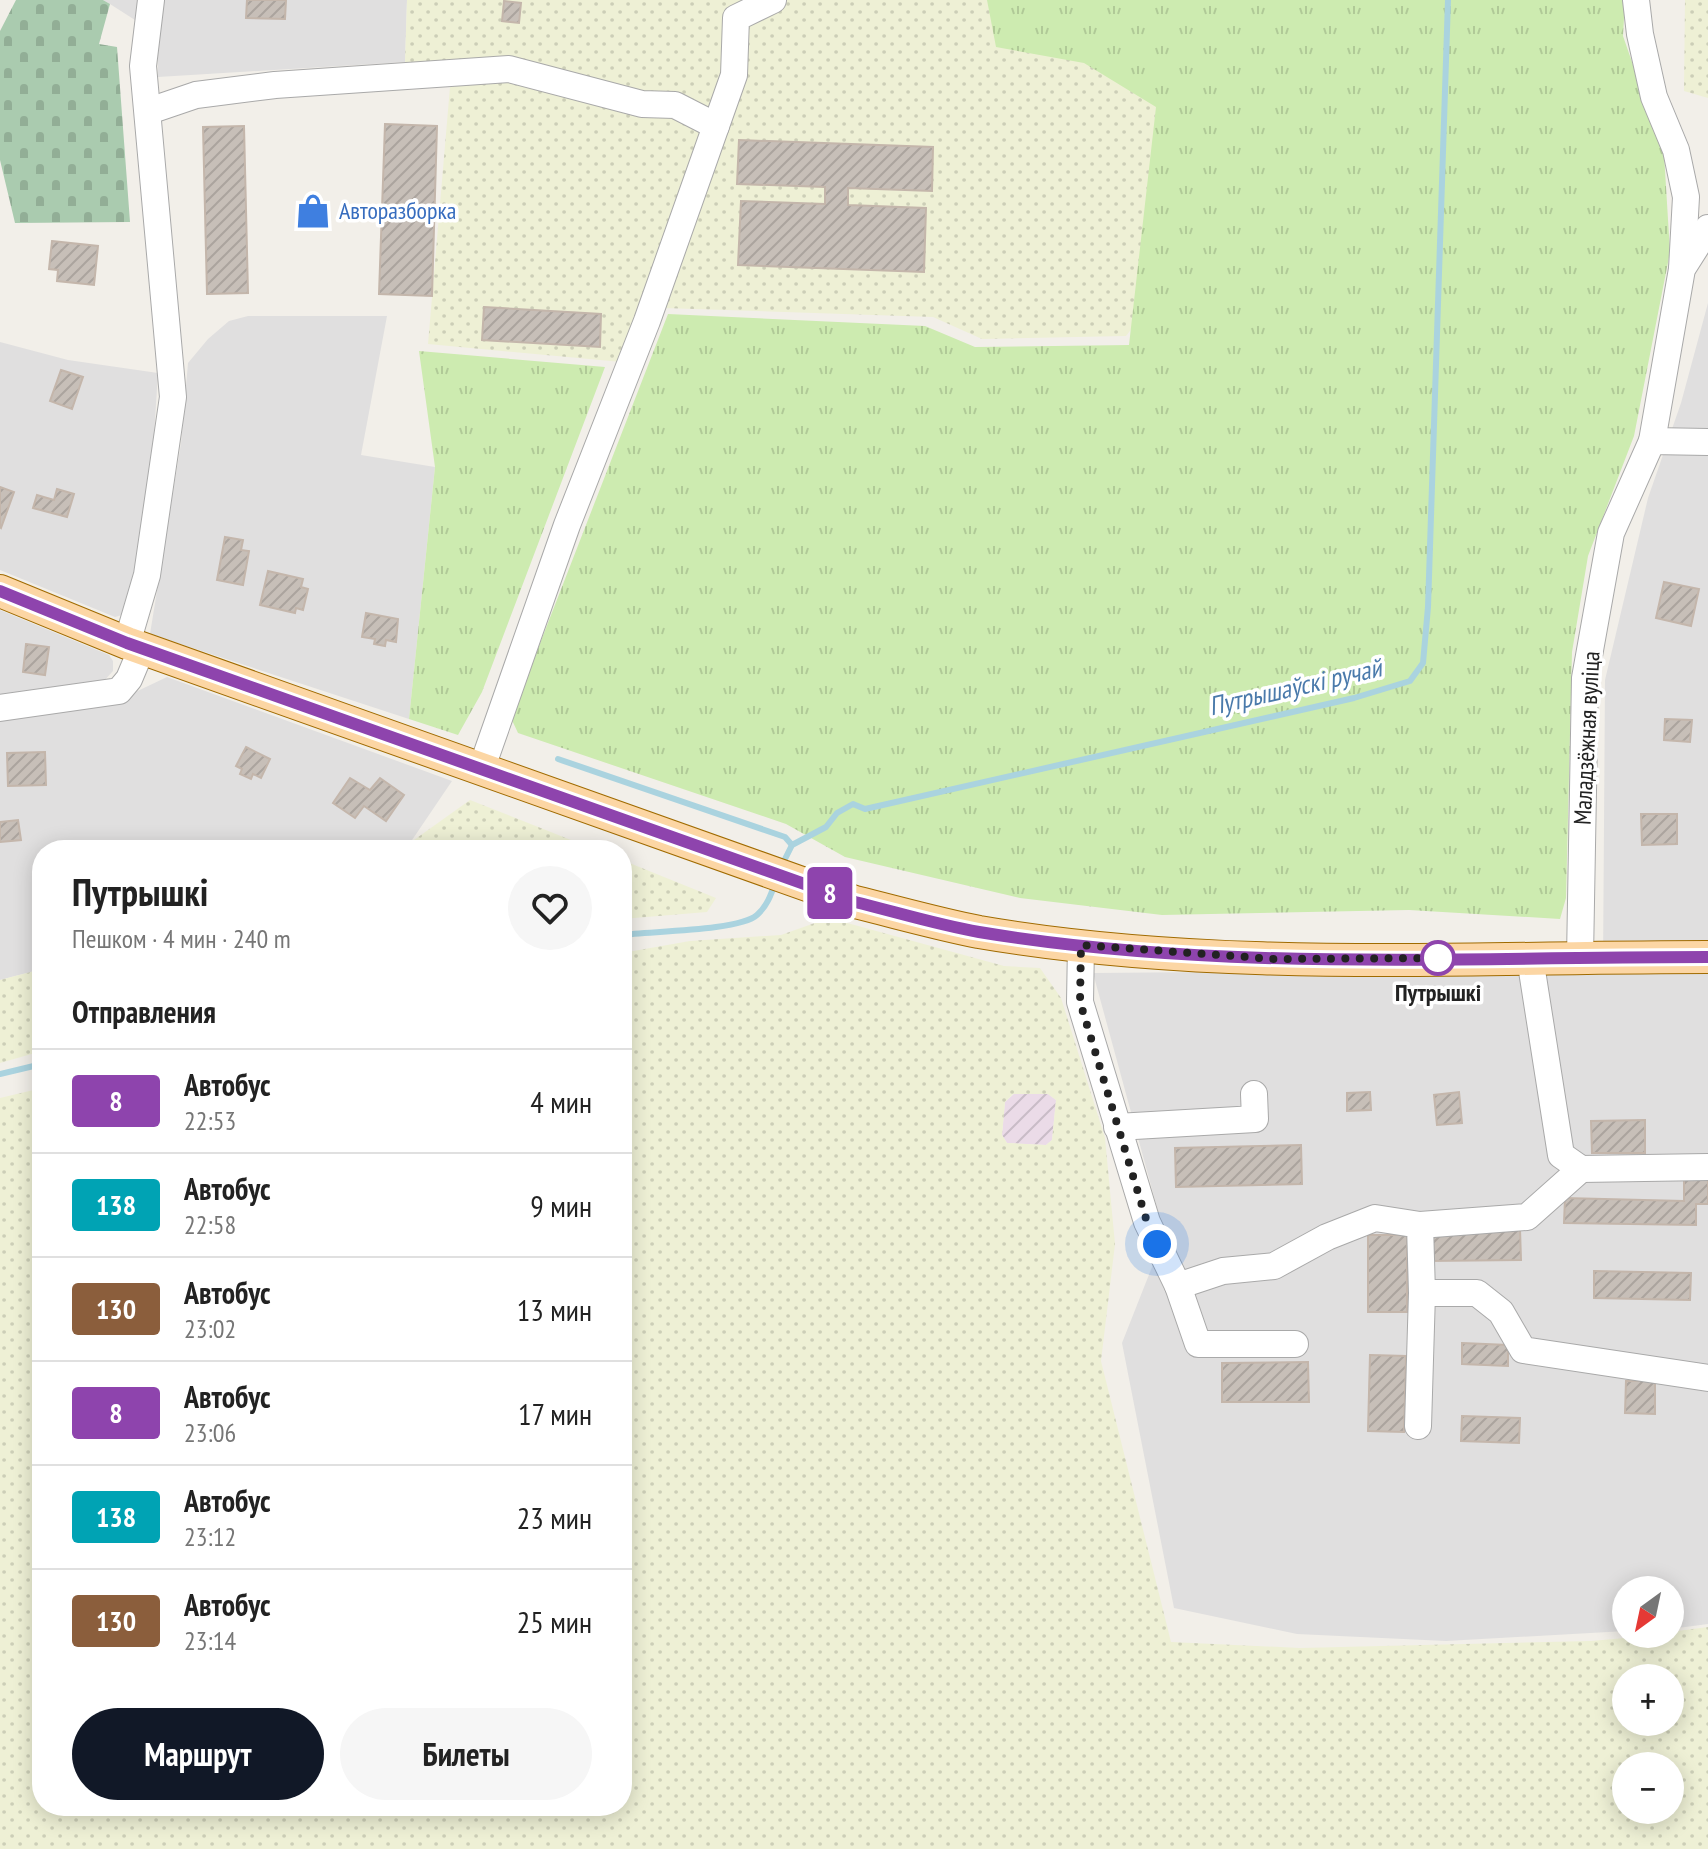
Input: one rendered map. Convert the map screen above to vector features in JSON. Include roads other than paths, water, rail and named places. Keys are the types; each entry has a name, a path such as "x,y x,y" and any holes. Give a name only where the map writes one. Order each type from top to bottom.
{"main road":[{"path":"0,591 134,646 806,885 855,902 978,931 1081,945 1274,959 1708,957"}],"street":[{"path":"0,708 119,691 129,679 173,397 143,66 151,0"},
{"path":"481,770 567,525 647,321 734,75 736,18 773,0"},
{"name":"Маладзёжная вуліца","path":"1580,958 1585,678 1611,533 1652,441 1682,269 1686,197 1676,150 1654,97 1636,0"},
{"path":"149,111 196,95 275,85 509,69 642,104 675,105 716,126"},
{"path":"1682,269 1708,228"},
{"path":"1652,441 1708,442"},
{"path":"1081,945 1080,1002 1147,1222 1178,1286 1198,1344 1295,1344"},
{"path":"1530,958 1561,1155 1581,1169 1708,1167"},
{"path":"1117,1127 1255,1119 1254,1094"},
{"path":"1178,1286 1223,1271 1274,1266 1327,1237 1375,1218 1420,1225 1527,1217 1581,1169"},
{"path":"1418,1426 1422,1293 1420,1225"},
{"path":"1422,1293 1477,1293 1501,1312 1523,1350 1708,1378"}],"waterway":[{"name":"Путрышаўскі ручай","path":"782,865 792,845 826,827 837,813 853,804 865,809 1354,698 1410,681 1423,663 1428,607 1448,0"},
{"path":"558,759 785,837 792,845"},
{"name":"Путрышаўскі ручай","path":"632,934 714,927 747,920 763,908 775,883"},
{"name":"Путрышаўскі ручай","path":"0,1074 32,1066"}],"place":[{"name":"Авторазборка","path":"313,211"},
{"name":"Путрышкі","path":"1438,958"}]}
